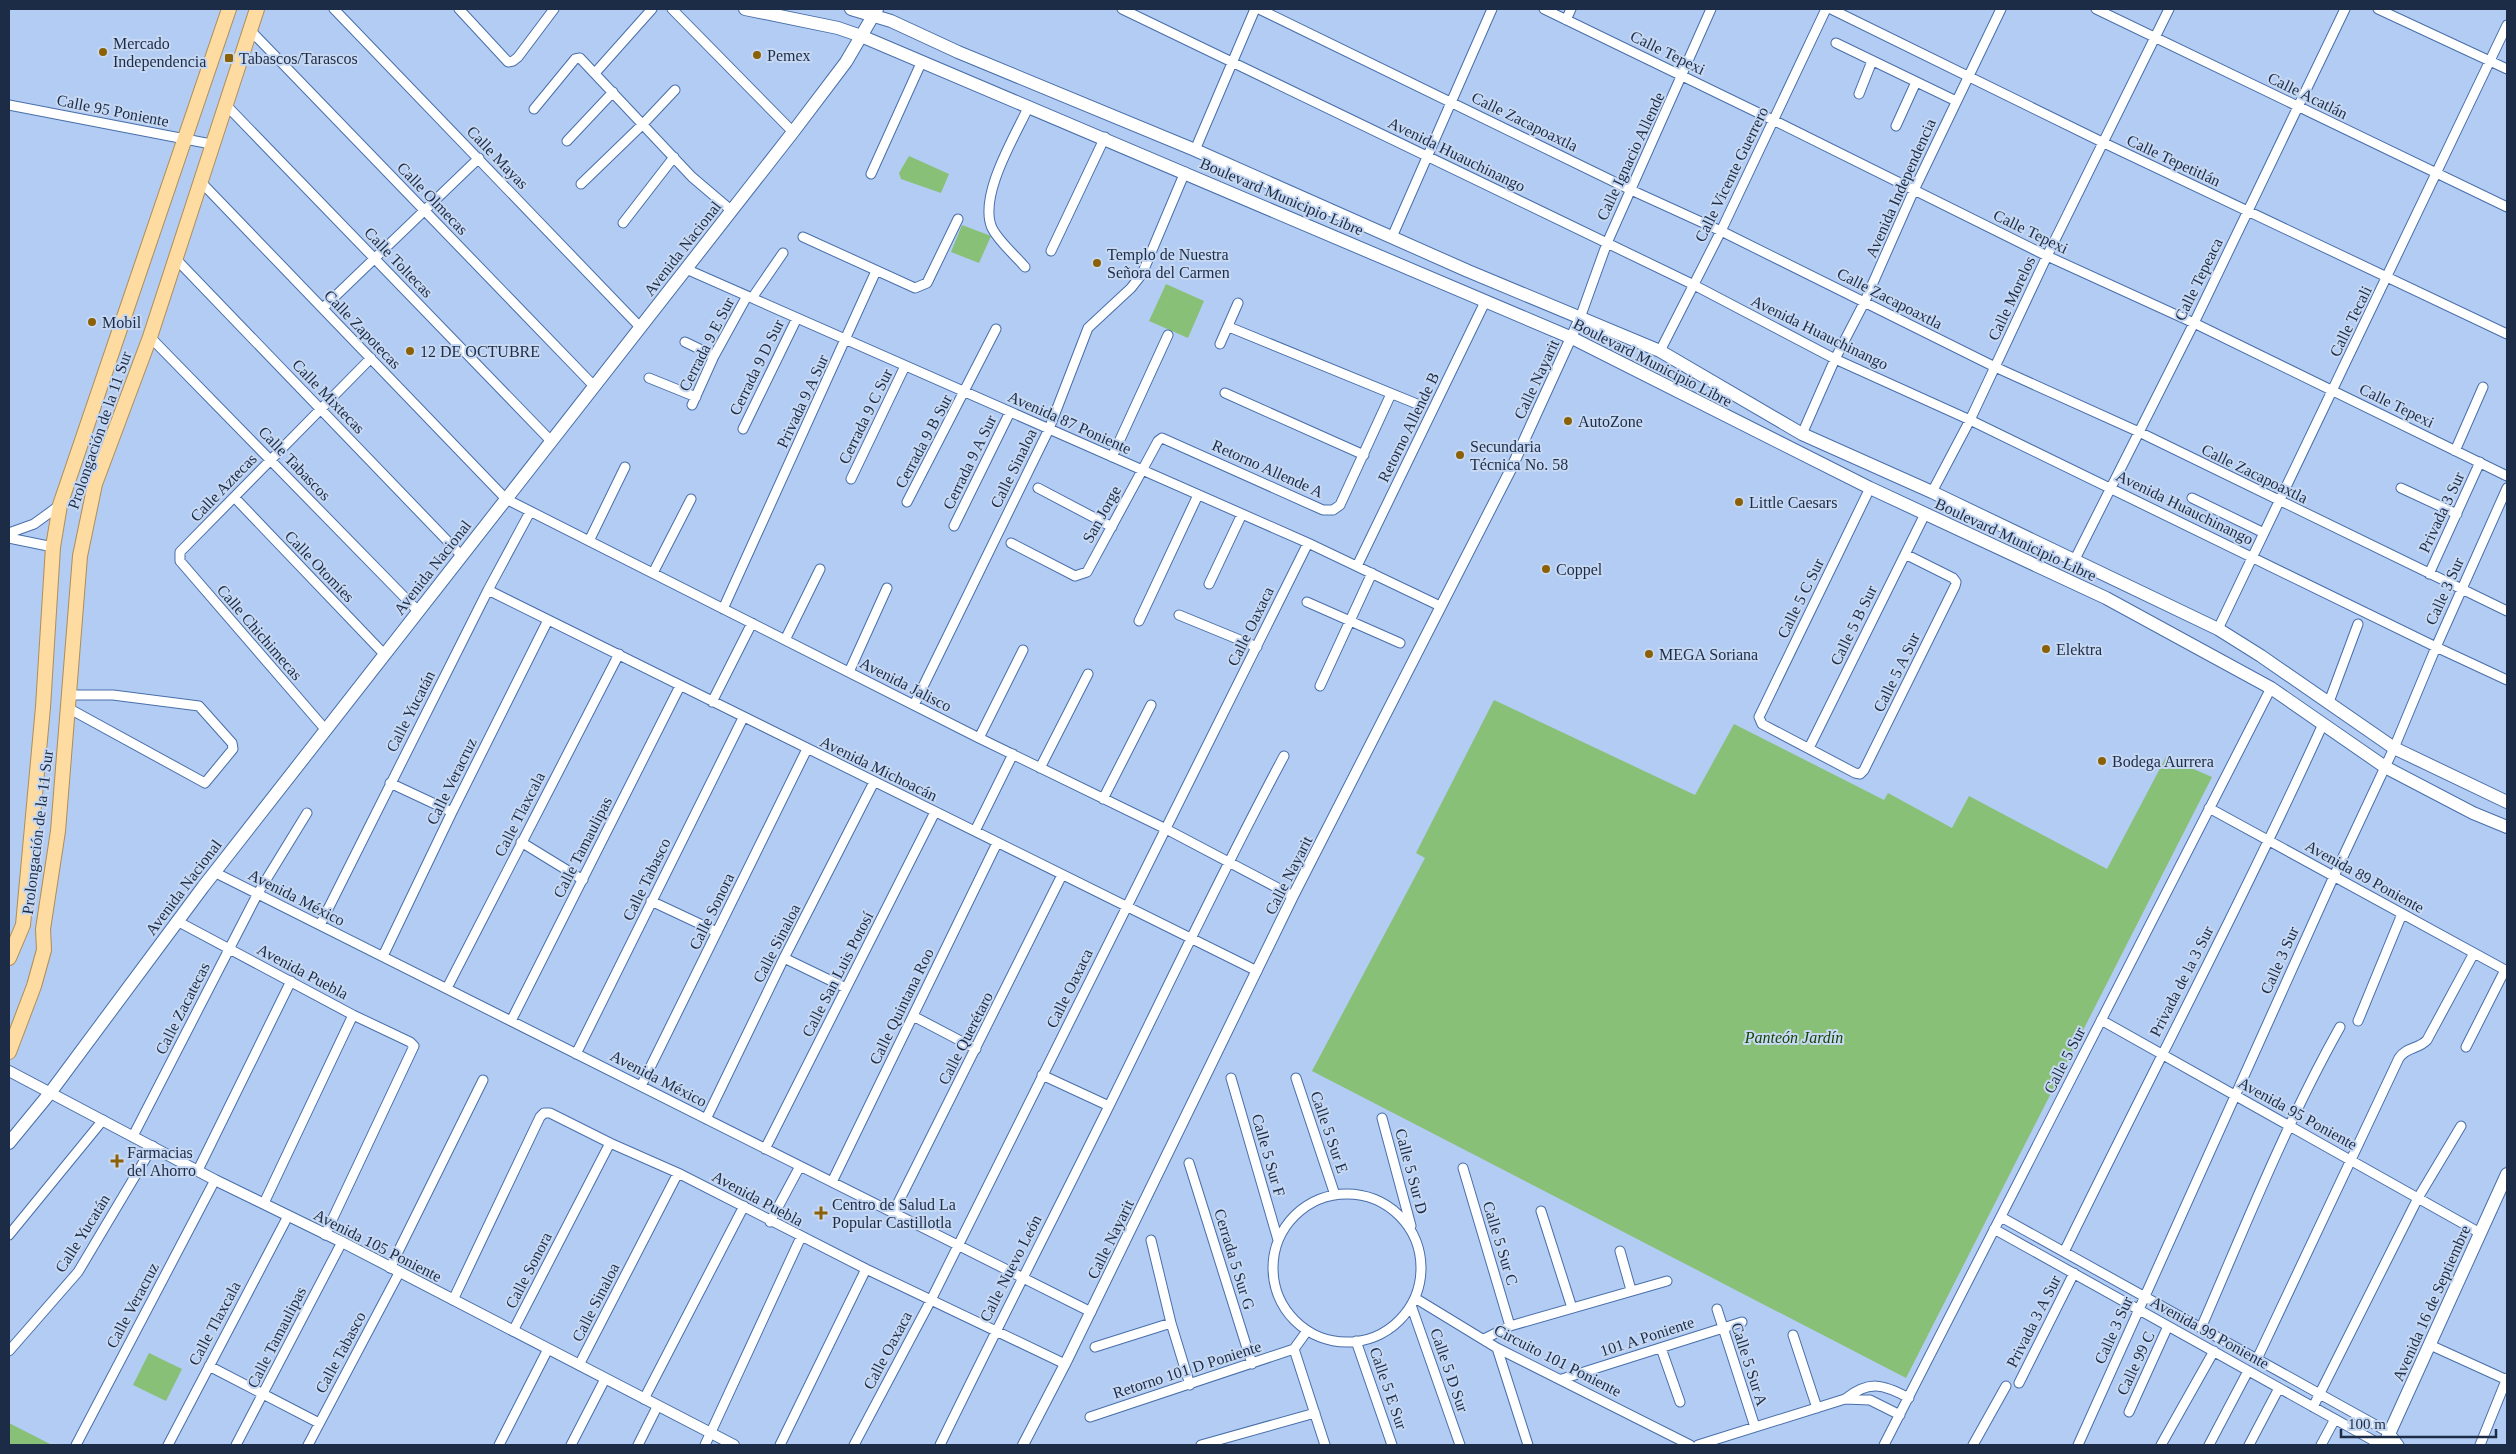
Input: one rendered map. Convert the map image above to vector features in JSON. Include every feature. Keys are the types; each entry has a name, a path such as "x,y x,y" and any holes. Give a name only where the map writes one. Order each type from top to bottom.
{"main road":[{"name":"Prolongación de la 11 Sur","path":"9,958 23,925 43,707 53,546 60,505 229,9"},
{"name":"Prolongación de la 11 Sur","path":"9,1052 34,986 44,950 43,929 58,831 80,556 88,512 95,484 150,337 199,180 256,9"},
{"name":"Boulevard Municipio Libre","path":"746,9 838,28 862,36 1105,137 1572,338 1870,488 2106,598 2270,688 2384,767 2472,813 2507,827"},
{"name":"Boulevard Municipio Libre","path":"850,9 876,12 967,56 1195,150 1392,237 1660,351 1802,434 1932,492 2218,629 2261,656 2394,748 2507,802"},
{"name":"Avenida Nacional","path":"9,1143 50,1093 214,872 793,132 846,62 876,12"},
{"name":"Avenida 16 de Septiembre","path":"2388,1442 2507,1175"}],"street":[{"name":"Calle Mayas","path":"334,9 640,327"},
{"path":"459,9 508,62 518,57 554,9"},
{"path":"595,72 652,9"},
{"path":"672,9 793,132"},
{"name":"Avenida Huauchinango","path":"1122,9 1230,63 1428,156 1694,285 1835,358 1970,420 2507,680"},
{"path":"1195,150 1230,63 1255,9"},
{"name":"Calle Zacapoaxtla","path":"1259,9 1631,190 1721,230 1995,368 2139,432 2507,611"},
{"path":"1392,237 1492,9"},
{"name":"Calle Tepexi","path":"1544,9 1774,120 2047,256 2194,323 2507,476"},
{"path":"1566,20 1572,9"},
{"name":"Calle Ignacio Allende","path":"1580,318 1607,243 1683,76 1711,9"},
{"name":"Calle Vicente Guerrero","path":"1660,351 1721,230 1826,9"},
{"name":"Calle Tepetitlán","path":"1831,9 2102,142 2507,334"},
{"name":"Avenida Independencia","path":"1802,434 1835,358 1865,302 1914,190 2000,9"},
{"name":"Calle Acatlán","path":"2096,9 2507,207"},
{"name":"Calle Morelos","path":"1932,492 1970,420 2102,142 2169,9"},
{"name":"Calle Tepeaca","path":"2074,561 2194,323 2344,9"},
{"path":"2378,9 2507,69"},
{"name":"Calle Tecali","path":"2218,629 2507,25"},
{"name":"Calle Olmecas","path":"250,30 594,386"},
{"path":"1836,43 1956,101"},
{"path":"534,109 575,60 580,58 692,177 732,211"},
{"path":"871,174 922,61"},
{"path":"1859,94 1872,61"},
{"path":"1896,126 1916,82"},
{"path":"581,184 675,90"},
{"path":"567,141 613,92"},
{"name":"Calle Toltecas","path":"225,104 551,441"},
{"name":"Calle 95 Poniente","path":"9,105 211,144"},
{"path":"1025,267 993,231 989,202 994,183 1029,106"},
{"path":"1051,251 1105,137"},
{"path":"623,223 674,157"},
{"path":"323,308 479,158"},
{"name":"Calle Sinaloa","path":"914,705 1049,429 1088,328 1131,288 1142,274 1185,172"},
{"name":"Calle Zapotecas","path":"199,180 506,499"},
{"path":"803,237 915,288 927,283 958,219"},
{"name":"Cerrada 9 E Sur","path":"649,378 694,401 714,356 750,297 783,253"},
{"name":"Calle Mixtecas","path":"174,258 461,555"},
{"name":"Avenida 87 Poniente","path":"686,269 1308,543 1440,606"},
{"name":"Privada 9 A Sur","path":"723,609 847,340 876,271"},
{"name":"Retorno Allende B","path":"1357,566 1485,302"},
{"path":"1220,344 1238,303"},
{"name":"Cerrada 9 D Sur","path":"743,429 797,318"},
{"name":"Calle Nayarit","path":"1023,1445 1066,1364 1293,896 1511,469 1580,318"},
{"path":"1228,327 1417,404"},
{"name":"Cerrada 9 B Sur","path":"907,502 965,393 996,329"},
{"path":"1112,457 1168,335"},
{"name":"Calle Tabascos","path":"150,337 418,611"},
{"path":"685,342 714,356"},
{"name":"Calle Aztecas","path":"180,552 371,358"},
{"name":"Cerrada 9 C Sur","path":"851,479 905,366"},
{"path":"2455,451 2483,387"},
{"path":"1225,393 1364,455"},
{"name":"Retorno Allende A","path":"1142,471 1158,441 1162,438 1323,510 1333,510 1340,504 1391,394"},
{"name":"Cerrada 9 A Sur","path":"954,526 1010,412"},
{"name":"Privada 3 Sur","path":"2429,574 2480,462"},
{"path":"589,541 625,467"},
{"name":"San Jorge","path":"1012,543 1075,576 1087,572 1142,471"},
{"path":"1038,488 1112,527"},
{"name":"Calle 5 C Sur","path":"1809,748 1759,721 1759,717 1870,488"},
{"path":"2402,488 2457,514"},
{"name":"Calle 3 Sur","path":"2078,1445 2334,876 2394,748 2436,647 2507,488"},
{"path":"1139,621 1198,495"},
{"name":"Calle Otomíes","path":"234,498 384,654"},
{"path":"2192,498 2264,533"},
{"name":"Avenida Jalisco","path":"506,499 979,738 1166,829 1293,896"},
{"path":"653,573 691,499"},
{"path":"9,533 34,524 60,505"},
{"name":"Calle Yucatán","path":"320,925 488,590 530,512"},
{"path":"1209,584 1242,514"},
{"name":"Calle 5 B Sur","path":"1809,748 1925,514"},
{"path":"9,538 53,546"},
{"name":"Calle Oaxaca","path":"854,1445 958,1245 1308,543"},
{"name":"Calle Chichimecas","path":"180,552 180,561 325,729"},
{"name":"Calle 5 A Sur","path":"1809,748 1860,774 1956,582 1953,578 1905,554"},
{"path":"785,640 820,569"},
{"path":"1320,686 1372,573"},
{"path":"849,672 887,588"},
{"name":"Avenida Michoacán","path":"488,590 1257,971"},
{"path":"1307,602 1400,643"},
{"path":"1179,615 1257,647"},
{"name":"Calle Veracruz","path":"383,956 452,812 548,620"},
{"path":"712,702 752,623"},
{"path":"2329,702 2358,624"},
{"path":"979,738 1023,650"},
{"name":"Calle Tlaxcala","path":"446,988 619,654"},
{"path":"1040,768 1088,674"},
{"name":"Calle Tamaulipas","path":"512,1021 680,686"},
{"name":"Calle 5 Sur","path":"1884,1445 2270,688"},
{"path":"94,695 113,695 199,706 234,746 205,783 92,722 69,702 94,695"},
{"path":"1103,799 1152,705"},
{"name":"Calle Tabasco","path":"576,1054 743,718"},
{"name":"Privada de la 3 Sur","path":"2064,1252 2161,1053 2270,841 2323,724"},
{"name":"Calle Sonora","path":"641,1086 807,749"},
{"path":"975,831 1013,754"},
{"name":"Calle Nuevo León","path":"940,1445 995,1331 1109,1106 1190,937 1284,756"},
{"name":"Calle Sinaloa","path":"706,1119 784,958 874,782"},
{"path":"390,784 452,812"},
{"name":"Avenida 89 Poniente","path":"2209,808 2506,970"},
{"name":"Calle San Luis Potosí","path":"765,1149 935,812"},
{"name":"Calle Zacatecas","path":"133,1136 228,949 258,894 307,813"},
{"path":"521,842 582,880"},
{"name":"Calle Quintana Roo","path":"832,1182 997,843"},
{"name":"Avenida México","path":"214,872 1091,1312"},
{"name":"Calle Querétaro","path":"893,1213 1062,875"},
{"path":"651,901 717,932"},
{"path":"2358,1021 2402,914"},
{"name":"Avenida Puebla","path":"178,921 353,1015 410,1042 414,1046 325,1234"},
{"path":"2257,1359 2399,1058 2407,1050 2423,1044 2427,1040 2474,953"},
{"path":"784,958 846,988"},
{"path":"2466,1048 2506,970"},
{"path":"198,1170 291,981"},
{"path":"264,1203 353,1015"},
{"path":"913,1016 976,1049"},
{"name":"Avenida 95 Poniente","path":"2101,1020 2480,1233"},
{"path":"2201,1328 2289,1125 2315,1071 2340,1027"},
{"name":"Avenida 105 Poniente","path":"9,1070 215,1180 342,1242 657,1407 734,1445"},
{"path":"1042,1075 1109,1106"},
{"name":"Calle 5 Sur F","path":"1231,1078 1278,1240"},
{"name":"Calle 5 Sur E","path":"1296,1078 1335,1195"},
{"path":"390,1268 483,1080"},
{"name":"Avenida Puebla","path":"453,1300 540,1117 544,1113 550,1113 610,1143 678,1173 866,1270 1066,1364"},
{"name":"Calle 5 Sur D","path":"1382,1118 1412,1232"},
{"path":"9,1235 103,1120"},
{"path":"2313,1407 2418,1198 2460,1126"},
{"name":"Calle Sonora","path":"513,1331 610,1143"},
{"name":"Calle Yucatán","path":"9,1351 78,1272 153,1146"},
{"name":"Cerrada 5 Sur G","path":"1189,1163 1252,1364"},
{"path":"770,1222 800,1166"},
{"name":"Calle 5 Sur C","path":"1463,1168 1510,1326"},
{"name":"Calle Sinaloa","path":"579,1365 678,1173"},
{"name":"Calle Veracruz","path":"76,1445 215,1180"},
{"path":"1353,1194 1371,1198 1394,1212 1412,1232 1418,1248 1421,1265 1420,1282 1413,1301 1404,1316 1388,1329 1370,1338 1356,1341 1331,1340 1308,1331 1293,1319 1281,1303 1274,1286 1272,1267 1278,1240 1290,1220 1300,1211 1322,1198 1335,1195 1353,1194"},
{"path":"644,1399 744,1206"},
{"path":"1541,1210 1572,1308"},
{"name":"Calle Tlaxcala","path":"168,1445 288,1216"},
{"name":"Avenida 99 Poniente","path":"2001,1217 2320,1394 2388,1442"},
{"name":"Avenida 99 Poniente","path":"1994,1229 2376,1442 2388,1442"},
{"path":"705,1445 801,1237"},
{"path":"1151,1240 1171,1323 1190,1385"},
{"name":"Calle Tamaulipas","path":"236,1445 342,1242"},
{"path":"1620,1251 1631,1290"},
{"path":"780,1445 866,1270"},
{"name":"Calle Tabasco","path":"308,1445 399,1273"},
{"name":"Privada 3 A Sur","path":"2019,1383 2074,1274"},
{"path":"1484,1339 1510,1326 1667,1280"},
{"name":"Circuito 101 Poniente","path":"1413,1301 1498,1348 1690,1445"},
{"name":"Calle 5 D Sur","path":"1413,1301 1460,1445"},
{"name":"Calle 5 Sur A","path":"1718,1309 1722,1328 1755,1428"},
{"name":"101 A Poniente","path":"1562,1379 1742,1322"},
{"path":"1095,1348 1171,1323"},
{"name":"Calle 99 C","path":"2129,1412 2168,1326"},
{"path":"1308,1331 1294,1349 1325,1445"},
{"path":"1793,1335 1817,1408"},
{"name":"Calle 5 E Sur","path":"1356,1341 1392,1445"},
{"path":"2430,1345 2507,1379 2480,1445"},
{"path":"1498,1348 1528,1445"},
{"path":"1660,1348 1680,1402"},
{"path":"499,1445 548,1349"},
{"name":"Retorno 101 D Poniente","path":"1090,1418 1294,1349"},
{"path":"2161,1445 2214,1351"},
{"path":"209,1366 320,1423"},
{"path":"2209,1445 2248,1370"},
{"path":"571,1445 605,1379"},
{"path":"1698,1445 1845,1399 1854,1392 1876,1385 1885,1385 1909,1398"},
{"path":"1973,1445 2006,1386"},
{"path":"2249,1445 2279,1388"},
{"path":"1845,1399 1870,1400 1900,1415"},
{"path":"638,1445 657,1407"},
{"path":"1201,1445 1315,1413"},
{"path":"2321,1445 2335,1419"},
{"path":"2388,1442 2399,1445"}],"green space":[{"path":"909,156 949,174 941,193 901,179 899,173"},
{"path":"962,225 991,236 979,263 951,252"},
{"path":"1166,284 1204,301 1188,338 1149,321"},
{"name":"Panteón Jardín","path":"1494,700 1695,795 1734,724 1884,800 1888,793 1952,828 1969,796 2107,869 2166,757 2212,777 1906,1378 1312,1071 1425,858 1416,853"},
{"path":"149,1353 182,1369 166,1401 133,1385"},
{"path":"9,1423 52,1445 9,1445"}],"place":[{"name":"Mercado Independencia","path":"103,52"},
{"name":"Pemex","path":"757,55"},
{"name":"Tabascos/Tarascos","path":"229,58"},
{"name":"Templo de Nuestra Señora del Carmen","path":"1097,263"},
{"name":"Mobil","path":"92,322"},
{"name":"12 DE OCTUBRE","path":"410,351"},
{"name":"AutoZone","path":"1568,421"},
{"name":"Secundaria Técnica No. 58","path":"1460,455"},
{"name":"Little Caesars","path":"1739,502"},
{"name":"Coppel","path":"1546,569"},
{"name":"Elektra","path":"2046,649"},
{"name":"MEGA Soriana","path":"1649,654"},
{"name":"Bodega Aurrera","path":"2102,761"},
{"name":"Farmacias del Ahorro","path":"117,1161"},
{"name":"Centro de Salud La Popular Castillotla","path":"821,1213"}]}
